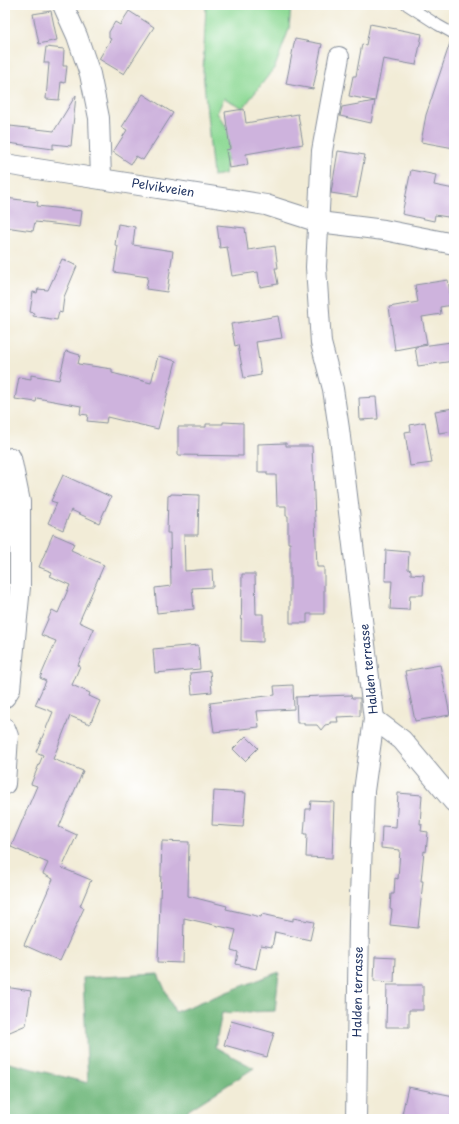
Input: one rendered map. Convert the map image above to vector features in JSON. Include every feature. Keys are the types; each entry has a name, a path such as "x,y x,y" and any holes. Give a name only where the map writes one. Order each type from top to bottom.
{"street":[{"path":"63,5 77,36 90,74 99,118 101,178"},
{"path":"319,222 322,151 339,57"},
{"name":"Pelvikveien","path":"5,164 266,205 319,222 384,230 454,244"},
{"name":"Halden terrasse","path":"319,222 316,267 321,343 333,389 340,429 374,719 364,791 359,930 356,1119"},
{"path":"5,697 10,689 20,587 20,502 10,458"},
{"path":"374,719 402,740 454,802"},
{"path":"5,728 8,736 5,784"}],"lane":[{"path":"407,5 454,34"}],"green space":[{"path":"206,5 291,5 289,29 275,67 243,108 224,98 217,113 231,133 225,174 213,176 203,72"},
{"path":"279,972 275,1011 222,1013 215,1047 254,1068 181,1115 180,1119 5,1119 5,1062 88,1083 83,978 158,974 175,1012"}],"building":[{"path":"51,11 57,40 39,44 33,14"},
{"path":"129,11 154,27 124,74 99,59 111,39 109,38 109,32 115,22 120,25"},
{"path":"370,24 422,34 416,65 383,59 375,101 349,96 353,76 356,76 362,44 366,45"},
{"path":"295,39 322,44 313,89 286,84"},
{"path":"451,40 454,40 454,148 421,142 426,115"},
{"path":"46,47 64,49 63,66 67,66 65,83 61,82 59,100 46,99 49,63 44,63"},
{"path":"143,94 173,113 143,160 136,156 131,164 113,152 127,130 122,127"},
{"path":"76,95 71,146 53,144 53,149 8,143 10,126 54,131"},
{"path":"375,101 371,123 340,116 342,107"},
{"path":"244,109 246,123 298,114 303,144 246,154 248,165 229,168 226,150 230,149 225,112"},
{"path":"338,151 365,155 357,197 331,193"},
{"path":"411,170 436,175 434,185 454,189 454,218 435,215 434,221 402,214"},
{"path":"5,198 38,202 37,206 82,211 80,227 35,222 33,231 5,227"},
{"path":"118,224 135,227 133,245 173,251 167,292 146,289 148,277 114,272 118,246 115,245"},
{"path":"217,225 245,228 248,250 275,246 278,268 275,268 278,284 260,287 258,272 232,276 227,247 220,248"},
{"path":"62,259 77,266 64,297 62,313 59,312 57,320 33,316 34,313 30,312 33,292 37,293 38,289 48,290"},
{"path":"448,280 452,305 440,307 441,314 422,317 427,344 395,350 389,307 418,302 415,285"},
{"path":"278,316 282,338 256,342 261,375 244,378 238,345 235,346 231,324"},
{"path":"451,342 454,361 418,366 415,347"},
{"path":"66,351 80,355 78,364 112,369 112,373 151,383 158,356 176,361 158,429 107,417 106,423 87,421 88,415 80,414 81,406 37,398 36,402 15,399 19,377 31,379 31,375 59,380"},
{"path":"376,397 378,419 360,420 359,398"},
{"path":"454,408 454,431 439,433 435,411"},
{"path":"223,422 243,423 243,456 178,455 178,427 206,427 206,424 223,424"},
{"path":"425,422 432,463 410,466 405,432 411,431 410,425"},
{"path":"286,443 286,446 312,446 317,567 324,567 324,614 307,614 307,623 290,623 290,543 288,543 288,516 286,516 286,506 277,506 276,475 267,475 267,472 258,472 258,444"},
{"path":"63,475 111,497 99,523 71,510 63,530 48,523 57,503 51,501"},
{"path":"171,494 199,495 198,535 184,535 185,571 212,569 213,587 192,588 194,609 157,613 155,588 171,586 170,533 167,533 168,496"},
{"path":"53,534 74,543 71,550 104,565 79,622 94,629 78,665 80,666 72,685 90,693 89,696 100,701 90,724 70,716 53,759 83,771 59,827 77,835 62,868 91,880 80,906 84,908 60,961 24,945 53,879 43,874 48,863 11,847 37,786 31,784 43,755 36,752 53,712 35,705 46,681 40,678 56,641 41,635 52,610 58,613 70,585 50,576 52,572 39,567"},
{"path":"386,550 409,552 408,569 411,570 411,574 424,575 423,595 410,595 409,610 390,609 392,581 385,581"},
{"path":"242,574 255,574 256,614 263,614 263,642 241,641"},
{"path":"198,645 200,669 155,673 153,649"},
{"path":"440,665 450,715 415,721 405,671"},
{"path":"210,671 212,692 192,694 190,673"},
{"path":"293,685 294,709 257,711 259,727 214,732 210,703 275,695 274,686"},
{"path":"351,695 352,698 360,698 360,716 337,717 338,722 330,722 330,724 325,725 321,730 317,725 304,725 304,723 297,723 296,697"},
{"path":"246,736 258,748 245,761 233,749"},
{"path":"214,791 246,793 243,827 212,825"},
{"path":"398,793 422,795 421,831 428,832 426,852 424,851 421,881 423,881 418,928 390,925 392,910 390,909 391,894 394,894 395,878 398,879 400,850 381,848 382,826 396,827"},
{"path":"311,801 334,802 332,858 306,857 307,834 304,834 306,809 310,809"},
{"path":"162,841 189,842 188,896 227,906 226,909 261,917 262,914 293,921 293,918 314,922 310,940 275,932 272,947 261,945 256,969 236,964 238,952 231,950 236,930 184,918 183,963 158,962"},
{"path":"375,957 395,958 394,982 374,981"},
{"path":"387,985 423,985 423,1010 409,1010 409,1027 386,1027"},
{"path":"5,987 31,991 26,1025 5,1034"},
{"path":"231,1021 274,1033 267,1057 224,1045"},
{"path":"408,1087 454,1096 454,1119 403,1119 404,1114 402,1114"}]}
